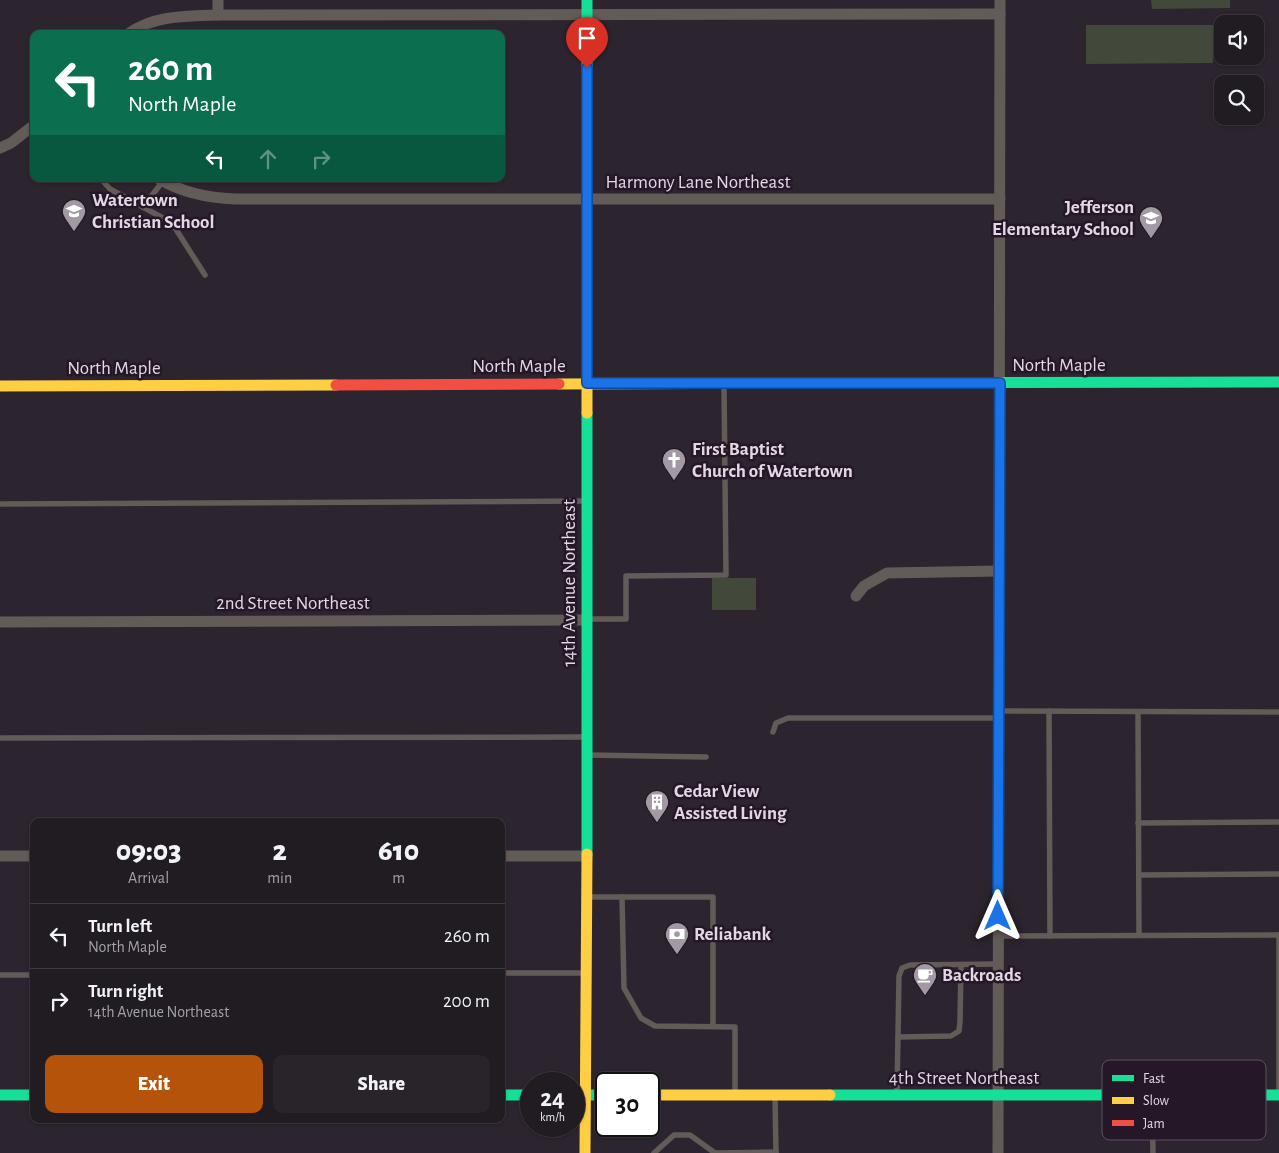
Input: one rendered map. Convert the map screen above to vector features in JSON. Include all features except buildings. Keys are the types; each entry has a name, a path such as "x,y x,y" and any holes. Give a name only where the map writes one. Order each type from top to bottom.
{"main road":[{"name":"14th Avenue Northeast","path":"580,1072 586,973 587,856 587,0"},
{"name":"North Maple","path":"0,386 1279,382"},
{"path":"0,1094 30,1095"},
{"path":"505,1095 520,1095"},
{"name":"4th Street Northeast","path":"660,1095 1102,1095"},
{"name":"4th Street Northeast","path":"1266,1095 1279,1095"},
{"name":"14th Avenue Northeast","path":"583,1137 585,1153"}],"street":[{"path":"218,0 218,15"},
{"path":"998,1153 1000,0"},
{"path":"135,30 150,22 179,17 218,15 1000,14"},
{"path":"0,148 11,143 30,128"},
{"name":"Harmony Lane Northeast","path":"165,182 190,193 235,200 1000,199"},
{"path":"856,596 864,586 887,573 998,571"},
{"name":"2nd Street Northeast","path":"0,622 586,620"},
{"path":"0,856 30,856"},
{"path":"505,856 587,856"}],"lane":[{"path":"104,182 110,189 172,223 205,275"},
{"path":"144,207 160,182"},
{"path":"586,620 626,619 626,576 726,575 724,383"},
{"path":"0,504 587,501"},
{"path":"1049,711 1050,936"},
{"path":"773,732 776,723 788,718 998,714 1049,711 1279,712"},
{"path":"1138,712 1138,935"},
{"path":"0,738 586,737"},
{"path":"586,754 706,757"},
{"path":"1138,823 1279,822"},
{"path":"1138,875 1279,874"},
{"path":"586,897 713,897 713,1026"},
{"path":"622,897 624,988 642,1018 655,1026 735,1027 735,1095"},
{"path":"998,936 1279,935 1279,1095"},
{"path":"897,1095 898,976 902,968 910,965 998,964"},
{"path":"898,1037 951,1036 958,1031 960,1022 961,965"},
{"path":"505,973 586,973"},
{"path":"0,975 30,975"},
{"path":"654,1153 674,1135 690,1135 715,1153 776,1152 775,1095"},
{"path":"1152,1140 1152,1153"}],"green space":[{"path":"1151,0 1230,0 1230,8 1152,9"},
{"path":"1086,25 1213,25 1214,28 1213,63 1086,64"},
{"path":"712,578 756,578 756,610 712,610"}],"traffic: fast":[{"path":"587,0 587,75"},
{"path":"829,383 1279,382"},
{"path":"587,413 587,854"},
{"path":"0,1095 30,1095"},
{"path":"505,1095 520,1095"},
{"path":"585,1095 595,1095"},
{"path":"830,1095 1102,1095"},
{"path":"1266,1095 1279,1095"}],"traffic: slow":[{"path":"587,75 587,413"},
{"path":"559,384 829,383"},
{"path":"0,386 336,385"},
{"path":"585,1153 587,854"},
{"path":"660,1095 830,1095"}],"traffic: jam":[{"path":"336,385 559,384"}],"place":[{"name":"Watertown Christian School","path":"74,232"},
{"name":"Jefferson Elementary School","path":"1151,239"},
{"name":"First Baptist Church of Watertown","path":"674,481"},
{"name":"Cedar View Assisted Living","path":"657,823"},
{"name":"Reliabank","path":"677,955"},
{"name":"Backroads","path":"925,996"}],"route":[{"path":"587,68 587,383 1000,383 998,916"}]}
